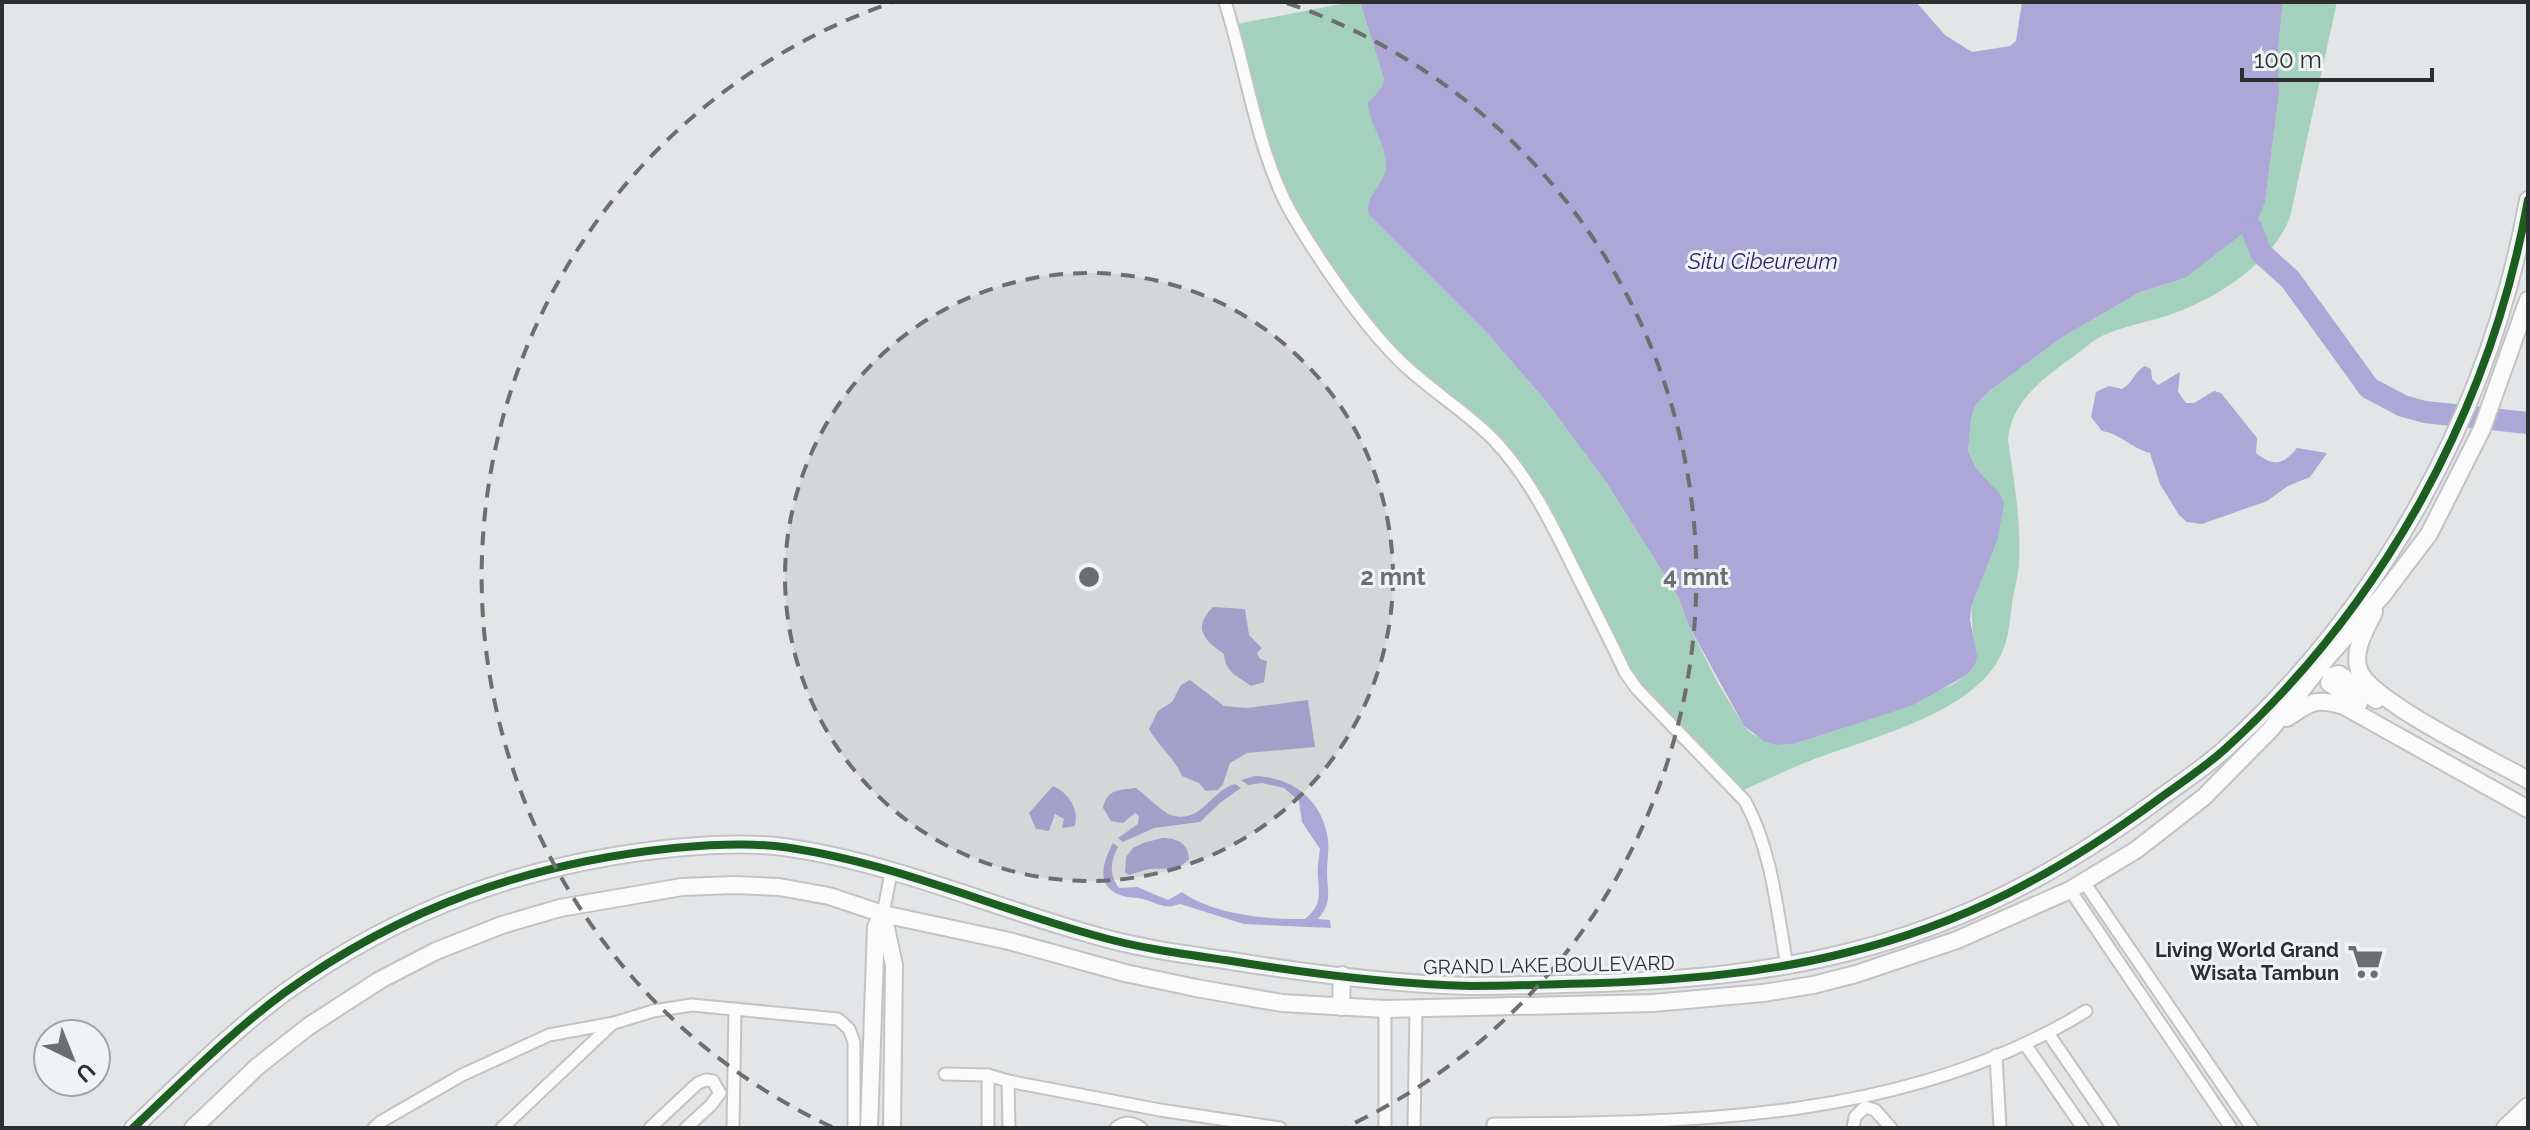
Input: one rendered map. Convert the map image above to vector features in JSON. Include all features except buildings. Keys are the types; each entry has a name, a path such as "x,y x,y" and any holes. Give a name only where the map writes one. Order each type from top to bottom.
{"street":[{"path":"1225,2 1264,145 1273,173 1293,215 1360,314 1398,360 1495,441 1521,474 1547,513 1625,672 1637,689 1745,801 1758,823 1768,861 1787,966"},
{"name":"GRAND LAKE BOULEVARD","path":"133,1128 231,1037 283,994 360,944 419,913 492,884 549,869 674,848 730,845 782,847 841,858 1103,938 1228,961 1450,985 1642,981 1716,976 1787,966 1850,953 1898,938 2007,896 2061,867 2105,838 2222,752 2301,673 2326,643 2409,522 2459,425 2501,318 2518,257 2528,200"},
{"name":"GRAND LAKE BOULEVARD","path":"193,1128 258,1066 309,1026 380,980 436,951 502,925 560,908 682,887 779,887 829,896 883,914 1009,941 1125,973 1196,988 1282,1003 1385,1009 1653,1003 1763,993 1856,974 1957,940 2077,886 2136,850 2204,797 2271,729 2326,659 2382,596 2429,534 2482,429 2528,300"},
{"path":"2382,596 2356,655 2359,672 2379,694 2528,780"},
{"path":"2421,720 2409,722 2339,674 2332,676 2329,683 2333,688 2439,752 2467,775"},
{"path":"2271,729 2308,703 2324,700 2344,706 2528,809"},
{"path":"869,1128 876,927 883,914 891,873"},
{"path":"2077,886 2231,1128"},
{"path":"2077,886 2252,1128"},
{"path":"883,914 894,965 892,1128"},
{"path":"1341,1007 1342,975"},
{"path":"1450,985 1451,1009"},
{"path":"381,1126 462,1075 549,1035 692,1005 838,1019 849,1029 854,1042 854,1128"},
{"path":"733,1128 735,1009"},
{"path":"1385,1009 1385,1128"},
{"path":"1414,1128 1416,1009"},
{"path":"1493,1124 1736,1123 1916,1084 2025,1044 2086,1011"},
{"path":"502,1128 614,1023"},
{"path":"2048,1033 2113,1128"},
{"path":"2025,1044 2083,1128"},
{"path":"1996,1055 2000,1128"},
{"path":"945,1074 988,1075 1249,1126 1273,1128"},
{"path":"988,1075 988,1128"},
{"path":"650,1128 698,1083 713,1081 720,1093 686,1128"},
{"path":"1008,1081 1009,1128"},
{"path":"2505,1128 2528,1106"},
{"path":"1853,1128 1855,1117 1865,1107 1875,1110 1891,1128"},
{"path":"1116,1128 1130,1123 1141,1128"},
{"path":"2523,1128 2528,1123"}],"green space":[{"path":"1360,2 1384,79 1383,87 1372,98 1386,166 1383,180 1371,201 1369,215 1486,332 1546,401 1606,482 1679,598 1688,624 1744,726 1752,734 1776,745 1794,744 1952,685 1975,665 1971,606 1997,541 1992,485 1976,468 1968,451 1975,406 1988,392 2061,338 2140,292 2185,278 2265,202 2279,93 2278,49 2283,2 2337,2 2290,217 2270,250 2240,278 2204,300 2096,339 2031,391 2016,413 2008,440 2018,516 2019,566 2008,634 1997,662 1983,680 1942,709 1739,792 1637,689 1547,513 1495,441 1380,338 1284,198 1232,25"}],"water":[{"name":"Situ Cibeureum","path":"1360,2 1916,2 1945,35 1972,52 2010,46 2016,41 2022,2 2283,2 2278,49 2279,93 2265,202 2251,227 2185,278 2140,292 2061,338 1988,392 1975,406 1968,451 1976,468 2000,494 2004,504 1997,541 1971,607 1970,620 1977,656 1975,665 1967,675 1911,706 1793,744 1776,745 1764,741 1744,726 1688,624 1679,598 1606,482 1546,401 1486,332 1369,215 1369,202 1385,173 1386,159 1368,103 1382,87 1384,79"},
{"path":"2145,366 2151,369 2152,379 2158,385 2180,372 2178,392 2186,403 2194,403 2214,391 2221,393 2257,438 2256,453 2268,461 2283,461 2297,448 2327,453 2310,477 2288,486 2267,501 2202,524 2187,522 2179,515 2160,484 2150,453 2102,431 2091,417 2096,392 2109,386 2122,389"},
{"path":"1213,607 1245,609 1249,635 1262,648 1257,653 1260,659 1267,661 1264,682 1251,686 1237,676 1227,666 1224,654 1206,639 1203,621"},
{"path":"1190,680 1224,706 1247,708 1308,700 1315,747 1247,753 1230,763 1218,790 1206,791 1199,783 1182,776 1149,729 1158,711 1172,702 1181,685"},
{"path":"1255,776 1292,785 1318,810 1327,834 1328,891 1323,913 1318,919 1330,920 1331,928 1244,924 1180,904 1165,906 1123,896 1108,887 1103,874 1113,843 1118,847 1112,873 1119,888 1137,887 1168,900 1182,892 1209,906 1241,914 1305,919 1318,900 1320,849 1302,822 1299,801 1284,788 1262,783 1248,785 1241,780"},
{"path":"1235,784 1241,788 1200,822 1154,828 1123,842 1118,838 1138,824 1139,816 1135,813 1123,823 1111,821 1103,808 1111,794 1136,788 1168,814 1181,817 1198,811"},
{"path":"1053,786 1072,802 1076,814 1075,826 1062,828 1064,819 1055,814 1049,831 1036,829 1029,813"},
{"path":"1162,838 1181,842 1189,859 1176,868 1150,869 1129,875 1125,872 1126,857 1133,848"}],"waterway":[{"path":"2251,227 2261,253 2290,279 2369,388 2403,406 2425,412 2528,423"}],"cycle path":[{"path":"133,1128 264,1008 375,936 421,913 518,878 620,855 674,848 750,845 816,852 857,861 1128,944 1286,969 1409,983 1536,985 1632,982 1724,974 1815,960 1930,927 2046,873 2191,776 2225,749 2282,693 2334,632 2381,567 2422,499 2458,427 2487,353 2511,277 2528,200"}],"place":[{"name":"Living World Grand Wisata Tambun","path":"2365,962"}]}
